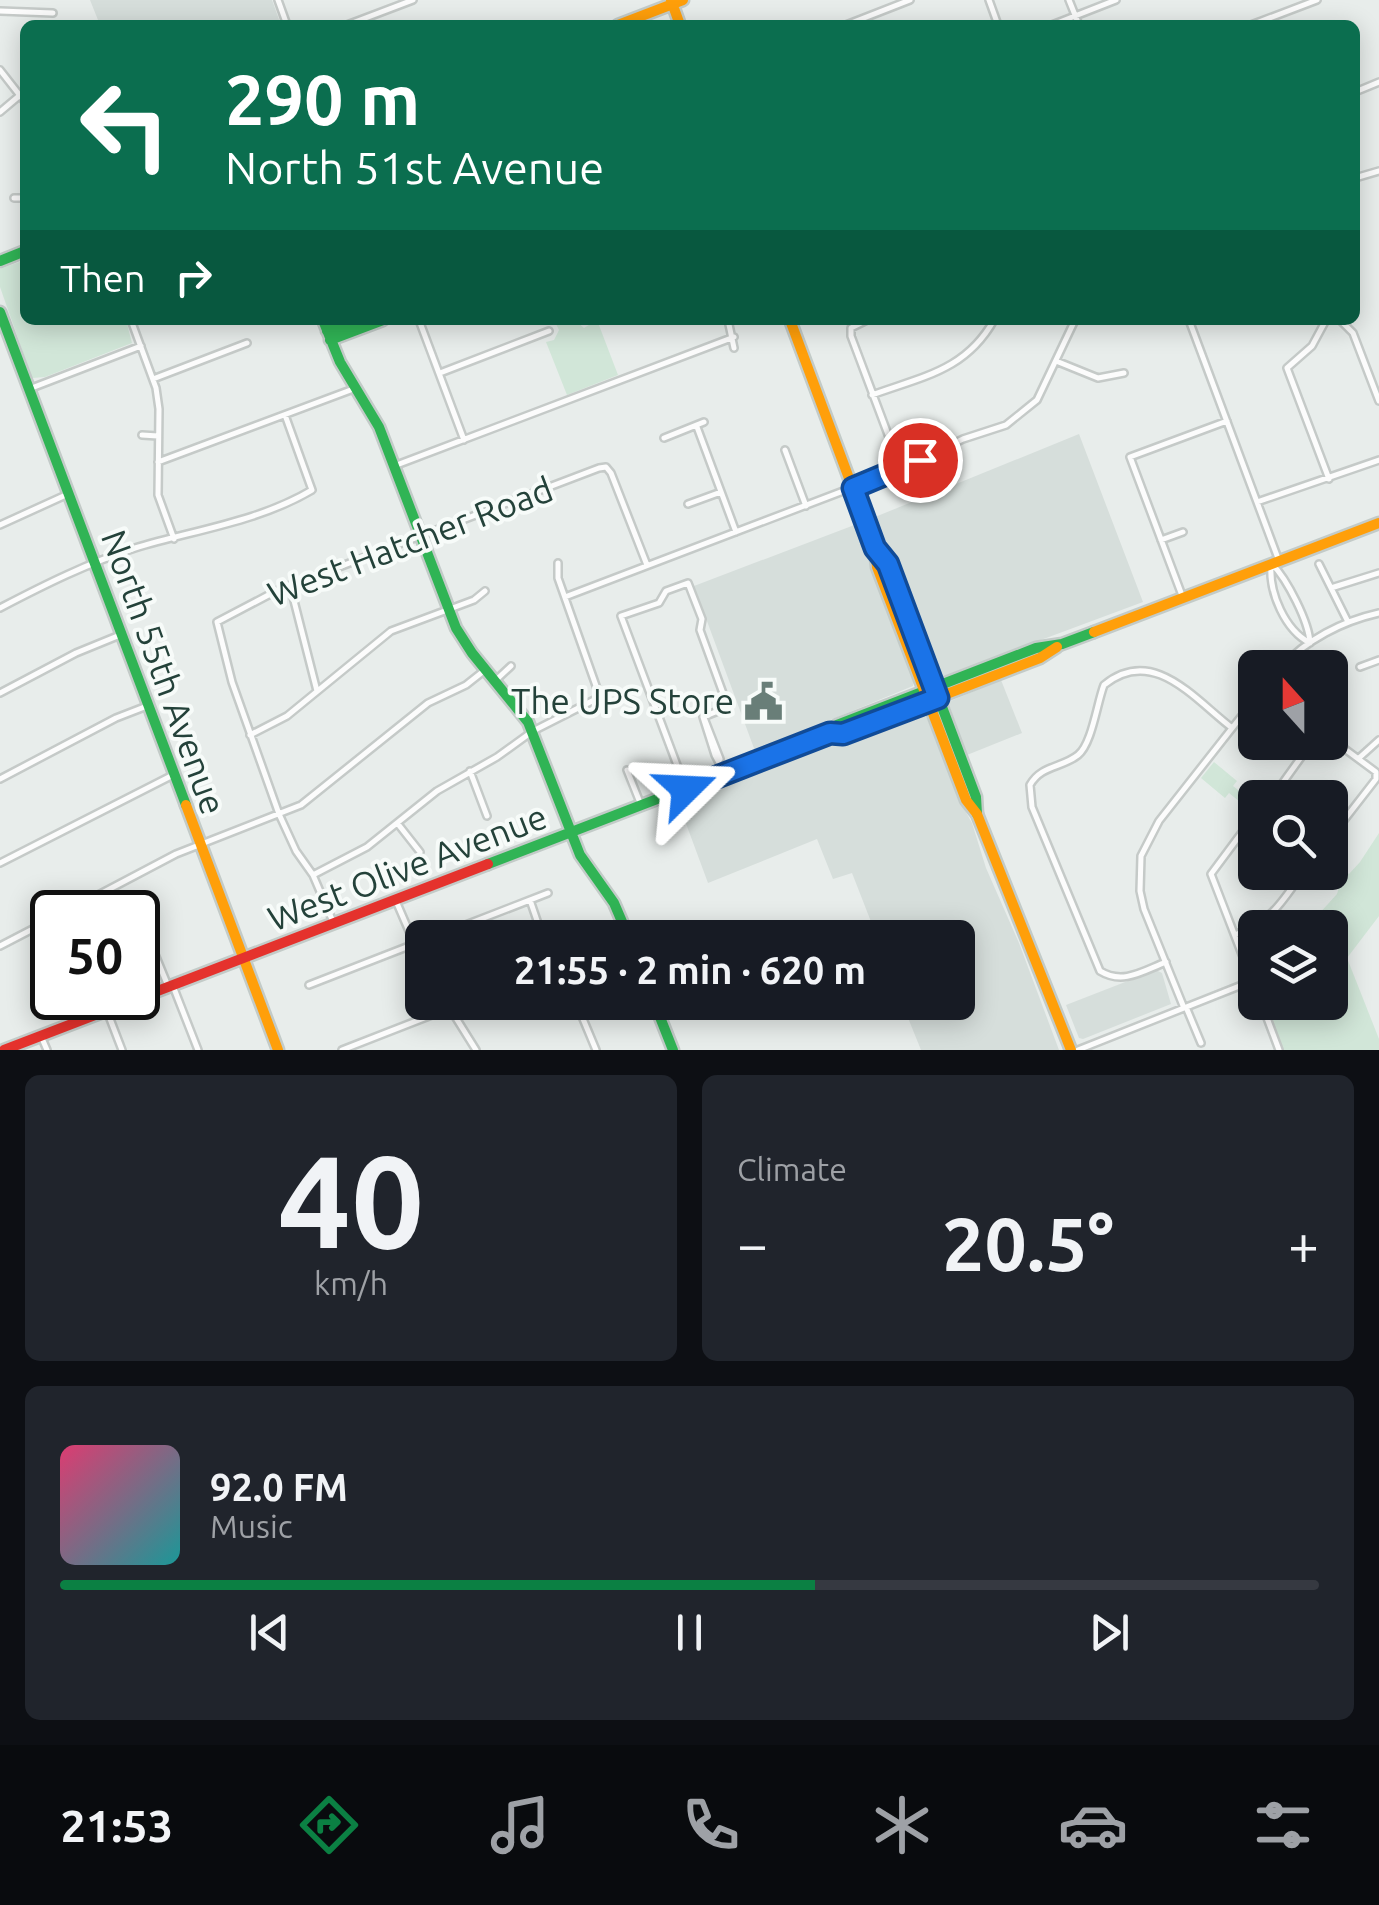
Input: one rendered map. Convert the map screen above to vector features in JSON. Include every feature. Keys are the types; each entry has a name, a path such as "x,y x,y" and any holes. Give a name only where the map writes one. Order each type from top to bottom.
{"main road":[{"path":"630,20 676,1"},
{"name":"North 55th Avenue","path":"0,312 278,1050"},
{"path":"355,325 327,330 372,412 448,610 462,640 516,702 533,731 588,868 621,920"},
{"path":"792,325 875,548 888,564 931,694 976,796 977,814 1075,1050"},
{"name":"West Olive Avenue","path":"160,991 686,789 723,768 830,733 837,725 1040,658 1062,644 1379,522"},
{"name":"West Olive Avenue","path":"4,1050 84,1020"},
{"path":"661,1020 673,1050"}],"street":[{"path":"360,20 413,0"},
{"path":"859,20 910,0"},
{"path":"1069,0 1077,20"},
{"path":"1065,20 1116,0"},
{"path":"1264,20 1317,0"},
{"path":"0,12 53,14"},
{"path":"0,70 19,96 0,112"},
{"path":"14,198 20,198"},
{"path":"133,325 160,409 158,495 174,539"},
{"path":"421,325 464,440"},
{"path":"730,325 734,348"},
{"path":"856,325 850,328 851,336 901,469"},
{"path":"872,395 963,360 983,340 991,325"},
{"path":"565,597 853,488 962,439 1006,425 1037,400 1073,325"},
{"path":"1191,325 1257,502 1275,562 1309,629 1310,643"},
{"path":"1323,325 1312,346 1287,368 1329,479"},
{"path":"1345,325 1353,334 1379,401"},
{"path":"439,373 549,330"},
{"path":"394,466 734,337"},
{"path":"153,379 247,342"},
{"path":"29,389 141,346"},
{"path":"1056,361 1098,378 1124,372"},
{"path":"158,462 356,388"},
{"path":"0,608 94,563 134,548 220,527 312,490 285,415"},
{"path":"1183,598 1130,457 1227,421"},
{"path":"664,438 704,422"},
{"path":"697,426 736,532"},
{"path":"142,435 158,436"},
{"path":"785,450 806,506"},
{"path":"1257,502 1379,460"},
{"name":"West Hatcher Road","path":"250,735 217,622 290,586 606,467 612,472 647,565"},
{"path":"688,504 721,492"},
{"path":"0,525 68,494"},
{"path":"1161,540 1183,532"},
{"path":"1275,562 1270,580 1281,608 1297,636 1310,643"},
{"path":"314,875 334,861 367,847 437,790 533,731 600,697 565,597 558,563"},
{"path":"1319,564 1348,622"},
{"path":"1331,588 1379,573"},
{"path":"686,789 622,616 659,602 666,592 688,583 702,620 700,630 728,707 703,716 714,755 723,768"},
{"path":"290,586 316,691"},
{"path":"334,924 314,875 296,851 279,814 250,735 273,725 391,631 474,600 484,591"},
{"path":"1302,650 1348,622 1379,613"},
{"path":"0,693 120,634"},
{"path":"1360,667 1379,660"},
{"path":"496,680 511,666"},
{"path":"1166,962 1124,978 1100,971 1032,807 1032,782 1042,771 1077,756 1087,740 1104,685 1140,669 1161,673 1232,728"},
{"path":"109,890 199,844 316,796 428,703 466,685 485,670"},
{"path":"0,778 147,706"},
{"path":"1201,1043 1140,891 1141,856 1149,836 1238,720"},
{"path":"1359,758 1379,740"},
{"path":"1348,750 1376,772 1376,780 1348,816"},
{"path":"470,770 486,816"},
{"path":"628,770 642,806"},
{"path":"0,863 173,775"},
{"path":"398,824 420,852"},
{"path":"1238,837 1210,874 1238,946"},
{"path":"1234,936 1259,926 1274,914 1291,890"},
{"path":"478,920 548,892"},
{"path":"396,900 405,922"},
{"path":"530,900 537,920"},
{"path":"0,946 30,930"},
{"path":"309,985 405,948"},
{"path":"160,965 198,1050"},
{"path":"1075,1050 1238,990"},
{"path":"106,1020 122,1050"},
{"path":"342,1050 414,1020"},
{"path":"457,1020 476,1050"},
{"path":"584,1020 596,1050"},
{"path":"1268,1020 1279,1050"},
{"path":"42,1036 47,1050"}],"shaded area":[{"path":"90,0 272,0 279,20 98,20"},
{"path":"1079,434 1143,602 939,678 875,517"},
{"path":"857,524 915,678 913,686 755,751 694,586"},
{"path":"1001,680 1022,733 967,755 948,702"},
{"path":"914,713 927,718 972,823 986,868 1059,1050 921,1050 909,1020 975,1020 975,920 870,920 852,873 833,879 817,839 708,883 678,802 787,762 848,734"},
{"path":"1156,970 1162,973 1171,1004 1079,1038 1066,1005"}],"green space":[{"path":"20,262 20,325 127,325 132,343 45,377 32,378 0,287 0,269"},
{"path":"556,325 599,325 618,375 567,395 546,342 554,340 559,330"},
{"path":"1214,762 1237,781 1233,786 1238,790 1238,800 1229,793 1225,798 1201,778"},
{"path":"1379,833 1379,916 1348,957 1348,910 1322,910 1338,890 1348,890 1348,873"},
{"path":"1348,961 1379,1039 1379,1050 1283,1050 1272,1020 1348,1020"}],"traffic: fast":[{"path":"0,261 20,253"},
{"path":"0,312 186,805"},
{"path":"325,325 340,362 379,427 456,628 528,722 580,855 621,920"},
{"path":"327,331 342,325"},
{"path":"330,340 370,325"},
{"path":"877,550 888,564 976,797 977,814"},
{"path":"488,864 829,733 837,725 1036,648 1062,644 1094,632"},
{"path":"661,1020 673,1050"}],"traffic: slow":[{"path":"671,0 678,20"},
{"path":"631,20 683,0"},
{"path":"792,325 875,548 877,567 966,800 977,814 1071,1050"},
{"path":"1094,632 1379,523"},
{"path":"829,733 843,734 1040,658 1057,647"},
{"path":"186,805 278,1050"}],"traffic: jam":[{"path":"4,1050 488,864"}],"place":[{"name":"The UPS Store","path":"764,701"}],"route":[{"path":"686,789 830,733 843,734 938,698 888,564 875,548 853,488 920,460"}]}
